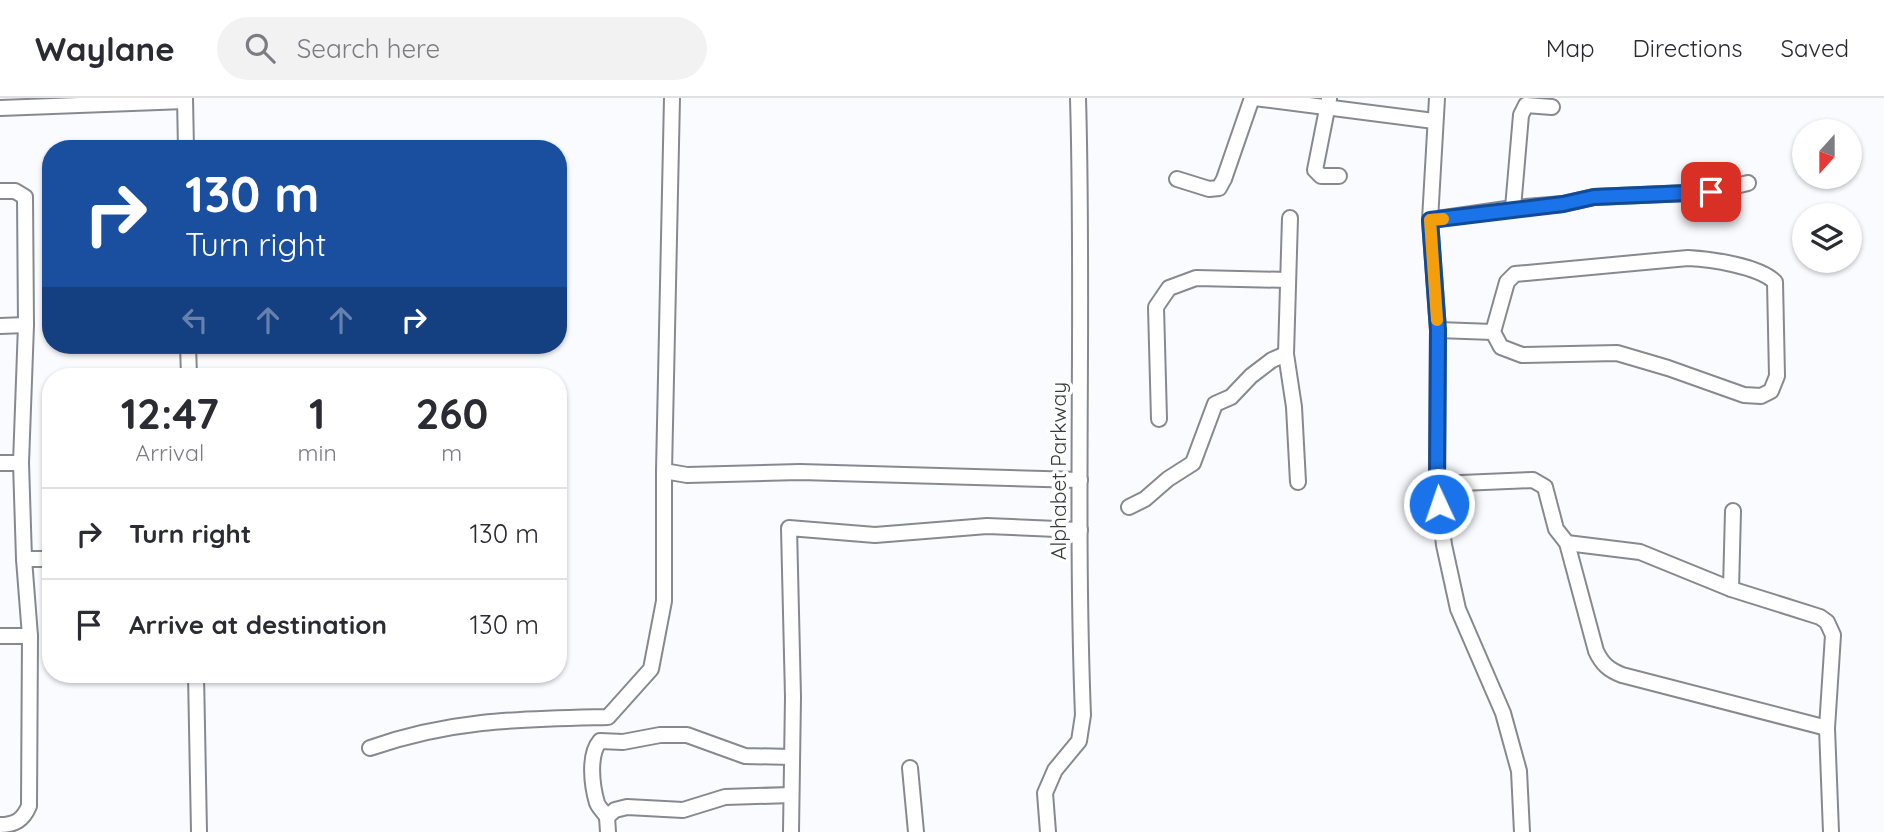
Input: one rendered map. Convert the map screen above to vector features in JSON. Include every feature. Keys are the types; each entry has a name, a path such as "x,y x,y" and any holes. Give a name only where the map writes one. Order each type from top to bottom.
{"street":[{"path":"370,748 410,734 470,723 540,717 608,717 651,669 664,601 672,98"},
{"name":"Alphabet Parkway","path":"1048,832 1045,793 1055,770 1079,741 1083,715 1078,98"},
{"path":"1177,179 1209,189 1219,188 1253,98 1328,103 1434,121"},
{"path":"1437,98 1430,220 1438,330 1437,484 1444,545 1458,610 1503,713 1519,771 1522,832"},
{"path":"0,108 185,100 186,140"},
{"path":"1328,103 1315,170 1321,176 1339,176"},
{"path":"1513,208 1521,115 1526,105 1552,107"},
{"path":"1430,220 1563,204 1594,197 1711,192 1748,183"},
{"path":"0,191 15,191 25,197 26,325 21,463 30,636 29,806 25,815 12,825 0,825"},
{"path":"1290,218 1286,354 1294,407 1297,482"},
{"path":"1705,258 1750,270 1772,278 1775,282 1777,376 1771,391 1761,396 1744,395 1617,353 1522,355 1501,347 1493,332 1507,282 1515,274 1705,258"},
{"path":"1159,419 1156,307 1169,288 1196,278 1288,280"},
{"path":"0,326 26,325"},
{"path":"1438,330 1493,332"},
{"path":"1129,507 1145,499 1168,479 1193,463 1214,404 1231,397 1251,376 1272,360 1286,354"},
{"path":"0,463 21,463"},
{"path":"664,471 687,475 800,472 1080,480"},
{"path":"1437,484 1533,480 1545,487 1556,529 1567,542 1595,651 1609,670 1827,728"},
{"path":"1731,589 1733,511"},
{"path":"791,832 793,697 789,528 875,535 987,526 1080,530"},
{"path":"1567,542 1640,552 1731,589 1820,617 1827,622 1833,635 1827,728 1831,832"},
{"path":"24,559 42,559"},
{"path":"0,636 30,636"},
{"path":"195,683 199,832"},
{"path":"608,832 607,817 598,805 593,776 594,748 600,741 623,742 660,735 687,735 746,756 792,757"},
{"path":"910,768 916,832"},
{"path":"607,817 615,810 627,807 682,810 725,797 791,795"}],"slow traffic":[{"path":"1437,320 1430,220 1443,219"}],"route":[{"path":"1439,504 1438,330 1430,220 1563,204 1594,197 1711,192"}]}
